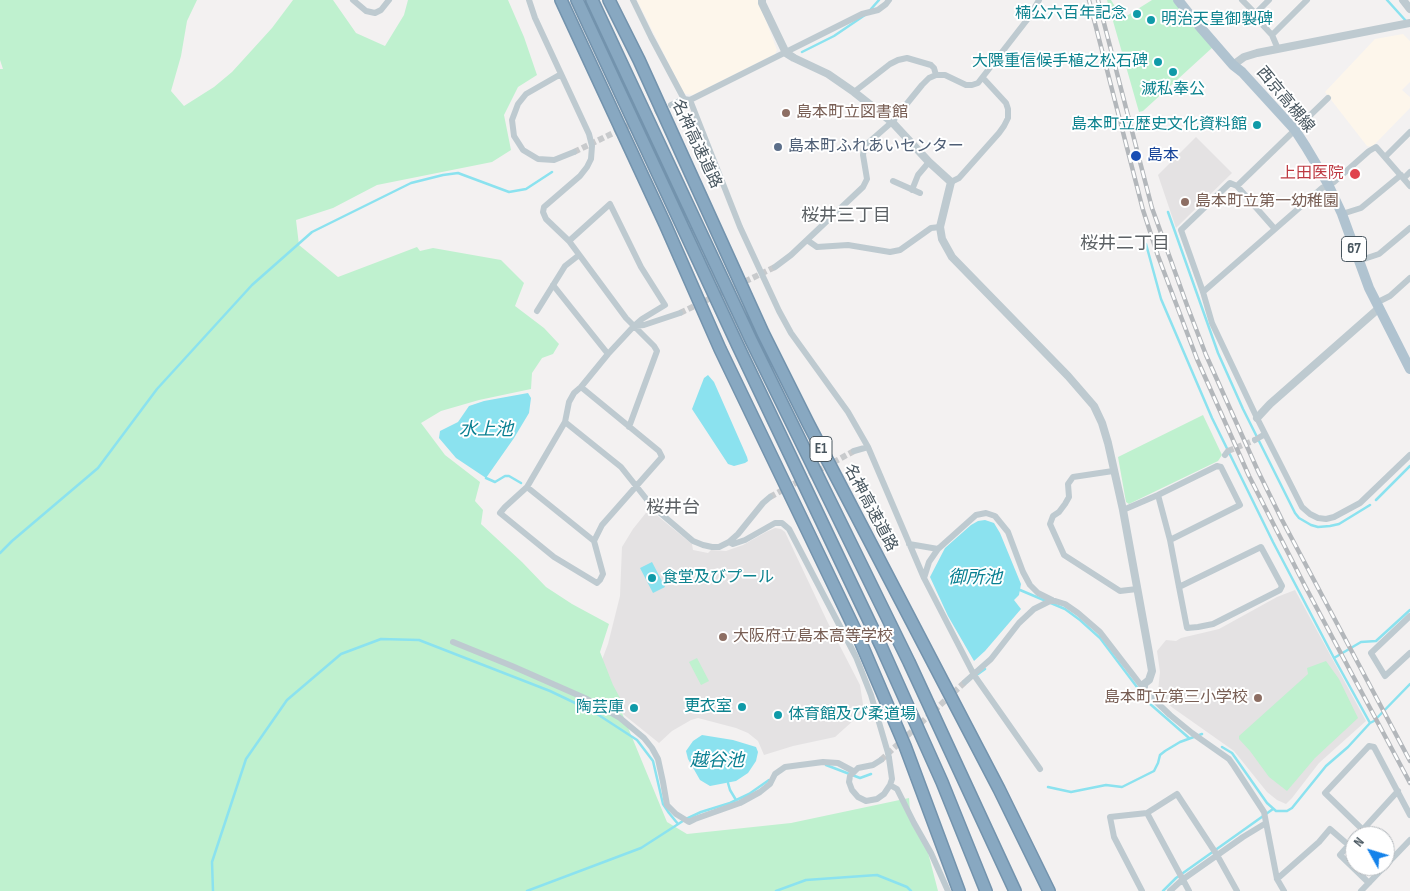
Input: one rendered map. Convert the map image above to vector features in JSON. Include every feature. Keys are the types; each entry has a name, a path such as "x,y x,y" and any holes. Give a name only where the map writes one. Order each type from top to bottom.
{"highway":[{"path":"561,0 665,224 720,349 858,636 905,746 959,891"},
{"name":"E1","path":"577,0 742,355 881,646 942,782 986,891"},
{"name":"名神高速道路","path":"592,0 751,340 909,662 1015,891"},
{"name":"名神高速道路","path":"609,0 643,68 763,333 999,789 1049,891"}],"main road":[{"name":"西京高槻線","path":"1178,0 1233,65 1242,72 1295,130 1328,184 1342,214 1358,261 1377,306 1410,369"}],"street":[{"path":"353,0 366,11 375,13 381,10 389,0"},
{"path":"529,0 535,18 589,134 592,146 591,159 587,167 580,176 544,207 543,212 546,219 569,241 634,326 657,351 629,427"},
{"path":"633,0 651,37 687,100 740,227 779,311 791,333 848,412 868,447 924,578 975,676 1040,769"},
{"path":"762,0 786,53 828,74 854,92 892,122 929,162 951,182"},
{"path":"671,105 687,100 865,13 872,12 886,4 889,0"},
{"path":"775,267 791,255 863,188 867,179 863,155 864,148 868,142 892,122 922,85 929,78 936,75 945,75 966,85 972,86 978,83 984,78 995,60 1030,16 1039,0"},
{"path":"1242,0 1272,35 1278,49"},
{"path":"1255,14 1269,0"},
{"path":"1272,35 1307,0"},
{"path":"1403,0 1410,9"},
{"path":"1233,65 1250,55 1410,23"},
{"path":"854,92 898,60 908,58 931,65 936,75"},
{"path":"561,74 526,94 518,104 512,120 514,136 522,150 538,159 554,160 574,152"},
{"path":"984,78 1006,103 1008,118 999,133 959,178 951,182 940,227 942,239 952,257 1068,376 1094,406 1108,443 1123,510 1152,671 1149,680 1144,684 1144,688"},
{"path":"1237,186 1328,98"},
{"path":"1386,156 1410,132"},
{"path":"1203,292 1274,228 1376,147 1386,156 1410,186"},
{"path":"912,190 918,175 929,162"},
{"path":"1342,214 1361,208 1402,176 1410,172"},
{"path":"893,181 920,194"},
{"path":"1274,228 1237,186 1230,183 1181,230 1212,323 1302,507 1310,514 1326,519 1334,517 1360,503 1410,454"},
{"path":"527,487 594,541 603,574 597,583 554,557 500,513 527,487 565,422 569,402 574,393 634,326 665,305 641,267 610,204 569,241"},
{"path":"807,240 817,247 848,245 890,252 900,250 931,228 940,227"},
{"path":"1358,261 1380,254 1410,228"},
{"path":"537,311 565,266 579,255"},
{"path":"1257,418 1377,306 1410,278"},
{"path":"553,285 608,354"},
{"path":"634,326 644,326 680,313"},
{"path":"581,387 659,451 662,457 602,525 594,541"},
{"path":"565,422 621,467 652,506 694,541 703,545 719,547 729,542 770,497"},
{"path":"1255,440 1265,434"},
{"path":"854,451 868,447"},
{"path":"1123,510 1217,466 1221,467 1240,505 1170,540"},
{"path":"1113,471 1073,477 1068,484 1069,496 1059,512 1053,516 1050,524 1064,555 1120,591 1137,589"},
{"path":"1158,495 1170,540 1179,587 1187,628 1213,624 1280,590 1282,586 1261,547 1179,587"},
{"path":"924,578 929,562 938,549 976,515 986,513 995,516 1008,532 1030,586 1050,601 1065,604 1078,612 1100,632 1146,693 1194,735 1228,759 1241,776 1265,818 1277,878 1284,891"},
{"path":"729,542 733,544 745,540 775,523 782,522 789,529 856,657 871,695 888,755 891,779 931,853 948,891"},
{"path":"909,544 938,549"},
{"path":"965,682 975,676 1019,623 1034,609 1050,601"},
{"path":"1410,616 1371,653 1385,676 1410,653"},
{"path":"453,642 587,699 620,718 644,738 652,748 658,758 667,805 676,814 689,822 695,818 740,803 760,792 770,782 774,774 785,767 824,762 838,763 852,773"},
{"path":"1359,826 1325,792 1369,746 1374,747 1410,815"},
{"path":"881,760 872,765 858,768 852,773 849,782 852,790 858,797 866,801 877,799 884,794 891,779"},
{"path":"1367,826 1398,791"},
{"path":"1142,891 1114,837 1110,817 1147,812 1177,794 1216,852 1237,891"},
{"path":"1147,812 1189,891"},
{"path":"1170,891 1181,877 1265,818"},
{"path":"1277,878 1319,842 1330,829 1345,842"},
{"path":"1361,891 1410,840"},
{"path":"1345,849 1340,855 1345,860"},
{"path":"1362,876 1369,883"}],"shaded area":[{"path":"637,0 758,0 777,50 775,54 693,95 685,94"},
{"path":"1403,34 1410,41 1410,82 1402,90 1410,97 1410,108 1372,147 1367,146 1325,92 1375,39"},
{"name":"島本町立第一幼稚園","path":"1196,137 1232,173 1176,228 1158,175"},
{"name":"大阪府立島本高等学校","path":"649,509 692,544 693,550 708,553 711,550 726,551 743,545 775,528 785,532 860,685 864,711 835,737 793,746 764,755 758,741 748,733 698,718 672,731 659,743 613,706 597,673 608,644 620,596 622,547"},
{"name":"島本町立第三小学校","path":"1295,590 1366,721 1319,763 1286,804 1267,792 1234,751 1159,696 1160,672 1157,651 1166,640 1176,641 1181,638 1219,629 1277,597"}],"green space":[{"path":"0,0 197,0 187,21 181,56 171,91 184,106 214,87 232,72 272,28 293,0 333,0 356,33 385,46 404,15 408,0 508,0 524,37 537,75 518,87 504,115 511,150 492,162 377,185 333,208 296,220 299,245 338,277 417,247 420,251 433,248 501,260 524,283 515,306 544,328 559,344 553,354 542,358 532,373 531,389 479,400 441,411 421,423 445,455 480,482 475,501 483,510 481,524 546,587 609,624 600,652 620,698 622,713 667,822 687,834 791,823 909,798 910,810 925,841 938,891 0,891 0,69 3,69 0,60"},
{"path":"1107,0 1111,0 1122,18 1117,22 1152,0 1173,0 1213,47 1143,111 1139,112"},
{"path":"1203,415 1222,455 1218,461 1129,504 1126,502 1118,457"},
{"path":"697,658 709,681 701,685 689,662"},
{"path":"1326,661 1339,679 1358,718 1315,758 1287,791 1269,777 1239,739 1239,736 1308,674 1307,668"}],"water":[{"path":"708,375 714,382 747,457 748,461 745,463 734,466 728,464 692,409 704,378"},
{"name":"水上池","path":"528,393 531,398 529,413 486,478 456,458 439,438 440,431 458,422 469,406 484,401"},
{"name":"御所池","path":"985,520 994,523 1000,533 1021,584 1019,595 1014,600 1021,609 974,661 948,616 930,577 945,548 971,525"},
{"path":"652,562 665,587 653,593 640,568"},
{"name":"越谷池","path":"702,735 733,740 756,747 758,752 756,761 748,773 736,781 710,786 700,780 688,759 686,751 693,741"}],"waterway":[{"path":"871,9 879,0"},
{"path":"1387,0 1406,21"},
{"path":"802,52 834,36 865,15"},
{"path":"0,553 98,468 157,389 252,285 312,232 411,183 458,173 509,192 526,189 552,172"},
{"path":"1168,212 1218,353 1243,409 1295,513 1299,518 1311,525 1318,527 1330,526 1339,524 1370,505"},
{"path":"1146,244 1161,299 1212,418 1273,542 1370,723"},
{"path":"1376,500 1410,466"},
{"path":"486,478 495,482 505,476 509,476 521,483"},
{"path":"1020,590 1065,609 1080,620 1100,638 1149,703 1189,738"},
{"path":"1334,658 1361,642 1376,641 1410,610"},
{"path":"213,891 212,862 246,759 287,700 341,654 381,639 419,640 550,691 594,712 637,740 653,761 663,804 678,824"},
{"path":"978,674 985,669"},
{"path":"1222,747 1232,753 1267,803 1276,811 1287,811 1292,808 1326,766 1348,747 1410,684"},
{"path":"1048,787 1071,792 1106,785 1122,787 1154,771 1160,755 1165,751 1180,742 1202,734"},
{"path":"826,765 860,778 871,774"},
{"path":"527,891 641,848 686,819 730,803 749,794 769,780"},
{"path":"728,783 736,800"},
{"path":"1163,891 1176,878 1273,809"},
{"path":"776,891 806,880 877,875 907,887 911,891"}],"tunnel":[{"path":"574,152 663,109"},
{"path":"680,313 775,267"},
{"path":"1228,451 1255,440"},
{"path":"770,497 854,451"},
{"path":"881,760 965,682"}],"railway":[{"path":"1089,0 1143,210 1158,256 1197,359 1249,476 1410,783"},
{"path":"1098,0 1152,208 1206,355 1282,520 1410,761"}],"place":[{"name":"楠公六百年記念","path":"1137,14"},
{"name":"明治天皇御製碑","path":"1151,20"},
{"name":"大隈重信候手植之松石碑","path":"1158,62"},
{"name":"滅私奉公","path":"1173,72"},
{"name":"島本町立図書館","path":"786,113"},
{"name":"島本町立歴史文化資料館","path":"1257,125"},
{"name":"島本町ふれあいセンター","path":"778,147"},
{"name":"島本","path":"1136,156"},
{"name":"上田医院","path":"1355,174"},
{"name":"島本町立第一幼稚園","path":"1185,202"},
{"name":"食堂及びプール","path":"652,578"},
{"name":"大阪府立島本高等学校","path":"723,637"},
{"name":"島本町立第三小学校","path":"1258,698"},
{"name":"更衣室","path":"742,707"},
{"name":"陶芸庫","path":"634,708"},
{"name":"体育館及び柔道場","path":"778,715"}],"district":[{"name":"桜井三丁目","path":"846,216"},
{"name":"桜井二丁目","path":"1125,244"},
{"name":"桜井台","path":"673,508"}]}
